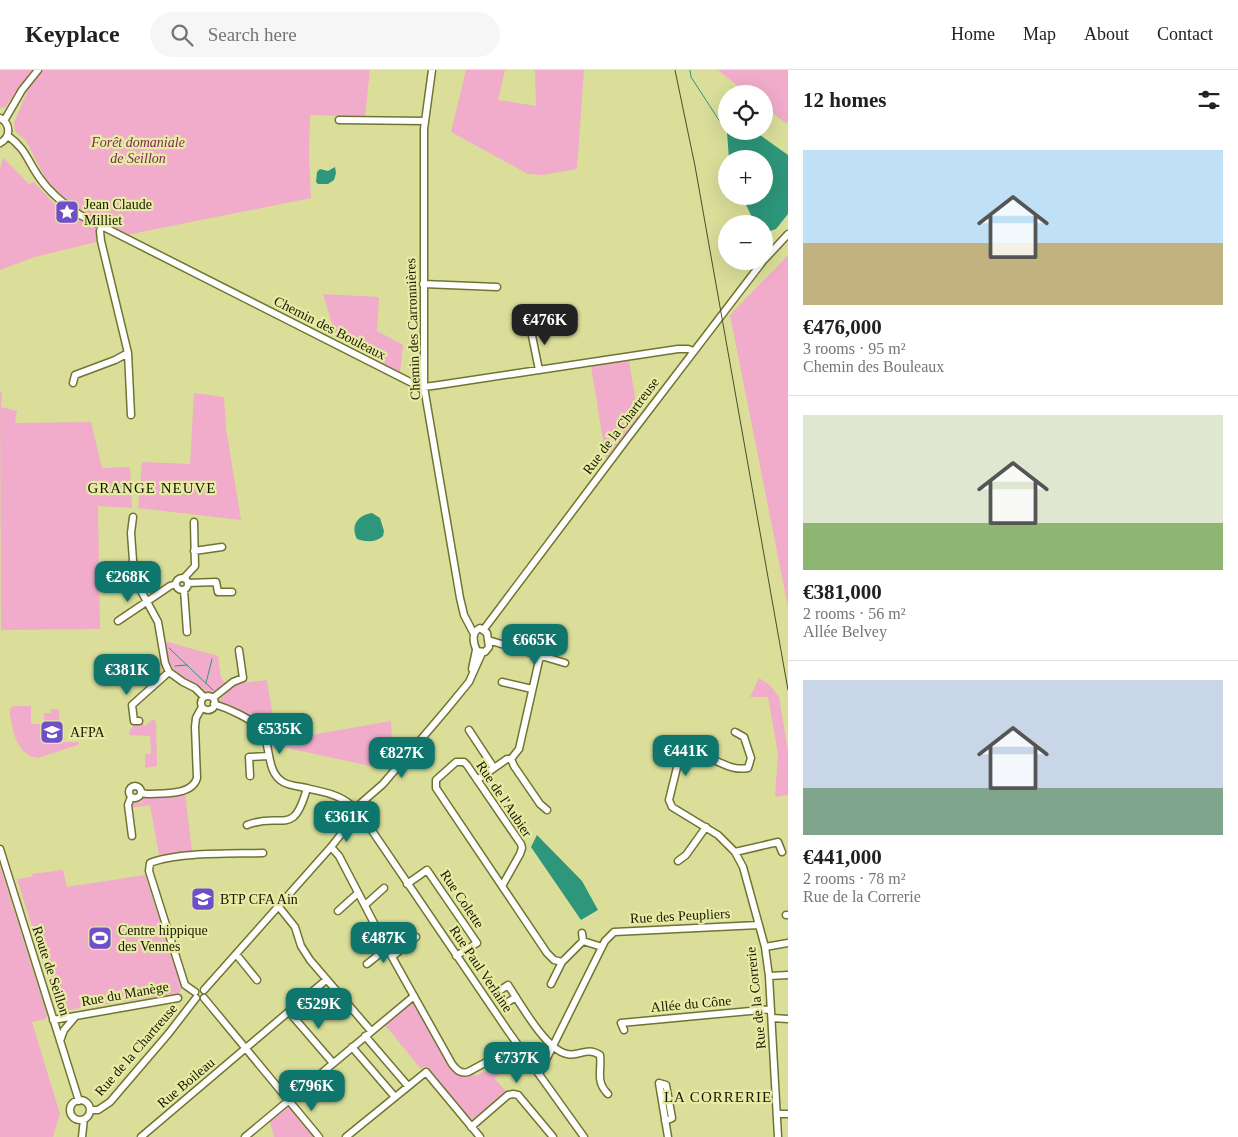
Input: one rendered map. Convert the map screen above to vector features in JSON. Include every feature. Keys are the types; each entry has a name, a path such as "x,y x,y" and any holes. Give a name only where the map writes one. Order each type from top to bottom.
{"street":[{"path":"0,143 8,136 8,127 2,119 38,70"},
{"name":"Chemin des Carronnières","path":"432,70 425,121 424,387 464,615 483,636"},
{"path":"339,120 425,121"},
{"name":"Chemin des Bouleaux","path":"8,136 24,150 39,178 61,201 80,215 404,380 424,387 678,349 693,351"},
{"path":"102,226 100,231 101,241 128,353 131,415"},
{"name":"Rue de la Chartreuse","path":"773,250 788,234"},
{"name":"Rue de la Chartreuse","path":"479,651 487,651 483,636 500,607 756,270"},
{"path":"423,284 497,288"},
{"path":"530,326 539,370"},
{"path":"74,383 74,375 115,360 128,353"},
{"path":"133,517 131,532 134,574 158,622 162,652 169,672 195,688 204,697 209,696 214,701 258,726 264,736 271,766 282,782 337,796 351,805"},
{"path":"188,632 184,590 187,587 186,581 194,566 194,522"},
{"path":"194,551 222,547"},
{"path":"118,621 170,586 176,584 179,579 216,582 218,592 232,592"},
{"path":"176,584 178,588 184,590"},
{"path":"360,804 383,784 469,682 483,636 565,664"},
{"path":"202,707 210,709 214,701 233,682 243,678 239,650"},
{"path":"477,780 507,759 512,759 519,749 540,656"},
{"path":"139,720 134,720 132,705 169,672"},
{"path":"502,682 532,688"},
{"path":"141,793 184,790 196,782 198,778 196,718 202,707 201,703 204,697"},
{"path":"469,730 494,768"},
{"path":"679,762 688,757 699,756 740,769 748,768 751,758 744,737 735,732"},
{"name":"Rue de la Correrie","path":"682,747 669,800 672,807 718,836 735,852 743,867 765,947 772,1018 778,1137"},
{"path":"250,776 249,757 269,756"},
{"path":"512,759 514,766 540,804 547,810"},
{"name":"Rue de l'Aubier","path":"502,886 522,848 467,765 456,762 438,777 435,784 502,886 547,953 554,960 562,962"},
{"path":"132,836 128,804 131,797 129,792 130,784 139,787 141,793"},
{"path":"247,825 255,822 289,820 296,817 307,788"},
{"path":"131,797 137,798 141,793"},
{"path":"351,805 356,802 360,804"},
{"path":"352,814 360,813 362,810 360,804"},
{"path":"204,990 279,907 342,832 352,814 350,811 351,805"},
{"name":"Rue Paul Verlaine","path":"360,813 456,956 582,1136"},
{"path":"678,861 686,855 706,828"},
{"path":"735,852 778,842 782,852"},
{"path":"330,847 339,856 387,948 452,1064 458,1071 468,1072 518,1045"},
{"name":"Route de Seillon","path":"0,850 79,1101"},
{"path":"204,998 201,1000 185,985 149,871 150,863 185,857 263,853"},
{"name":"Rue Colette","path":"407,884 429,869 477,943 456,956"},
{"path":"365,905 384,888"},
{"path":"338,911 358,894"},
{"path":"279,907 295,926 301,946 310,960 371,1031"},
{"name":"Rue des Peupliers","path":"539,1074 605,941 614,932 759,925"},
{"path":"582,933 583,941"},
{"path":"392,957 416,937"},
{"path":"551,984 562,962 583,941"},
{"path":"583,941 602,948"},
{"path":"765,947 788,943"},
{"path":"367,964 387,948"},
{"path":"236,954 258,980"},
{"path":"769,976 788,975"},
{"name":"Rue Boileau","path":"142,1137 326,980"},
{"path":"195,995 199,988 204,990"},
{"path":"204,990 206,994 204,998"},
{"name":"Rue de la Chartreuse","path":"90,1110 98,1110 110,1102 169,1033 195,995"},
{"path":"245,1137 414,996"},
{"path":"516,997 542,1036 553,1046 568,1055 585,1051 594,1051 600,1055 600,1081 608,1094"},
{"name":"Rue du Manège","path":"53,1020 178,998"},
{"path":"204,998 318,1137"},
{"name":"Allée du Cône","path":"624,1030 621,1023 771,1009"},
{"path":"289,1012 334,1062"},
{"name":"Rue du Manège","path":"60,1041 64,1030 76,1016"},
{"path":"772,1018 788,1019"},
{"path":"365,1036 408,1086"},
{"path":"352,1047 395,1097"},
{"path":"346,1137 426,1072 477,1136"},
{"path":"666,1121 672,1118 666,1085 659,1083 668,1137"},
{"path":"471,1127 508,1095 513,1094 518,1095 553,1137"},
{"path":"82,1137 84,1119 88,1116 90,1110 88,1104 79,1101 72,1106 71,1112 77,1119 84,1119"},
{"path":"777,1114 788,1114"}],"green space":[{"name":"Forêt domaniale de Seillon","path":"0,70 370,70 365,117 310,115 311,198 126,235 67,204 46,179 26,141 15,131 14,123 29,87 22,83 5,107 0,108"},
{"path":"466,70 505,70 498,100 536,106 535,70 584,70 577,169 542,175 528,174 451,132"},
{"path":"718,70 788,70 788,123 773,113 773,85 737,85"},
{"path":"3,158 29,184 34,182 60,210 97,228 96,242 35,257 0,270 0,169"},
{"path":"788,255 788,607 730,315"},
{"path":"323,294 379,297 377,331 403,345 400,373 336,336"},
{"path":"629,360 638,417 606,459 591,366"},
{"path":"0,392 2,392 1,407 17,411 15,423 91,422 102,468 130,467 132,508 98,506 100,629 1,630"},
{"path":"194,393 224,397 226,428 241,520 138,508 142,462 190,464"},
{"path":"164,641 218,656 221,678 226,684 214,695 183,677 173,669 167,657"},
{"path":"759,678 770,685 779,697 788,751 788,795 775,797 778,754 768,697 750,697"},
{"path":"267,680 277,741 391,721 393,758 389,770 282,747 271,749 270,741 265,731 217,703 227,692 225,689 232,684"},
{"path":"14,706 31,706 31,724 44,724 44,713 51,713 51,709 59,709 60,742 79,742 78,745 38,758 31,756 20,747 14,735 10,709"},
{"path":"153,719 156,722 157,766 145,768 145,754 151,754 150,736 129,735 129,732 134,724 143,723 145,726"},
{"path":"185,792 192,852 159,855 150,805 130,808 131,804 137,799 138,803 142,802 141,798 144,797"},
{"path":"0,866 47,1016 45,1019 32,1022 60,1114 53,1137 0,1137"},
{"name":"Centre hippique des Vennes","path":"63,870 67,887 145,875 182,988 179,993 62,1011 58,1008 17,879 32,877 32,874"},
{"path":"409,1004 415,1005 451,1070 463,1077 474,1074 476,1076 504,1061 508,1069 494,1078 506,1091 477,1118 468,1119 425,1066 421,1069 385,1025"},
{"path":"289,1107 313,1137 274,1137 270,1121"}],"water":[{"path":"728,140 767,140 788,155 788,214 776,229 773,230 773,215 751,215 746,205 773,205 773,150 728,150"},
{"path":"335,167 334,180 328,184 318,184 316,182 317,172 320,169 328,171"},
{"path":"372,513 380,518 384,531 383,536 371,541 357,539 354,529 359,518"},
{"path":"537,835 582,881 598,910 581,920 531,847"}],"waterway":[{"path":"690,70 691,77 718,119"},
{"path":"169,648 213,690"},
{"path":"206,683 212,659"},
{"path":"175,666 187,665"}],"railway":[{"path":"675,70 695,166 788,690"}],"place":[{"name":"Jean Claude Milliet","path":"67,212"},
{"name":"AFPA","path":"52,732"},
{"name":"BTP CFA Ain","path":"203,899"},
{"name":"Centre hippique des Vennes","path":"100,938"}],"district":[{"name":"GRANGE NEUVE","path":"152,488"},
{"name":"LA CORRERIE","path":"718,1097"}]}
